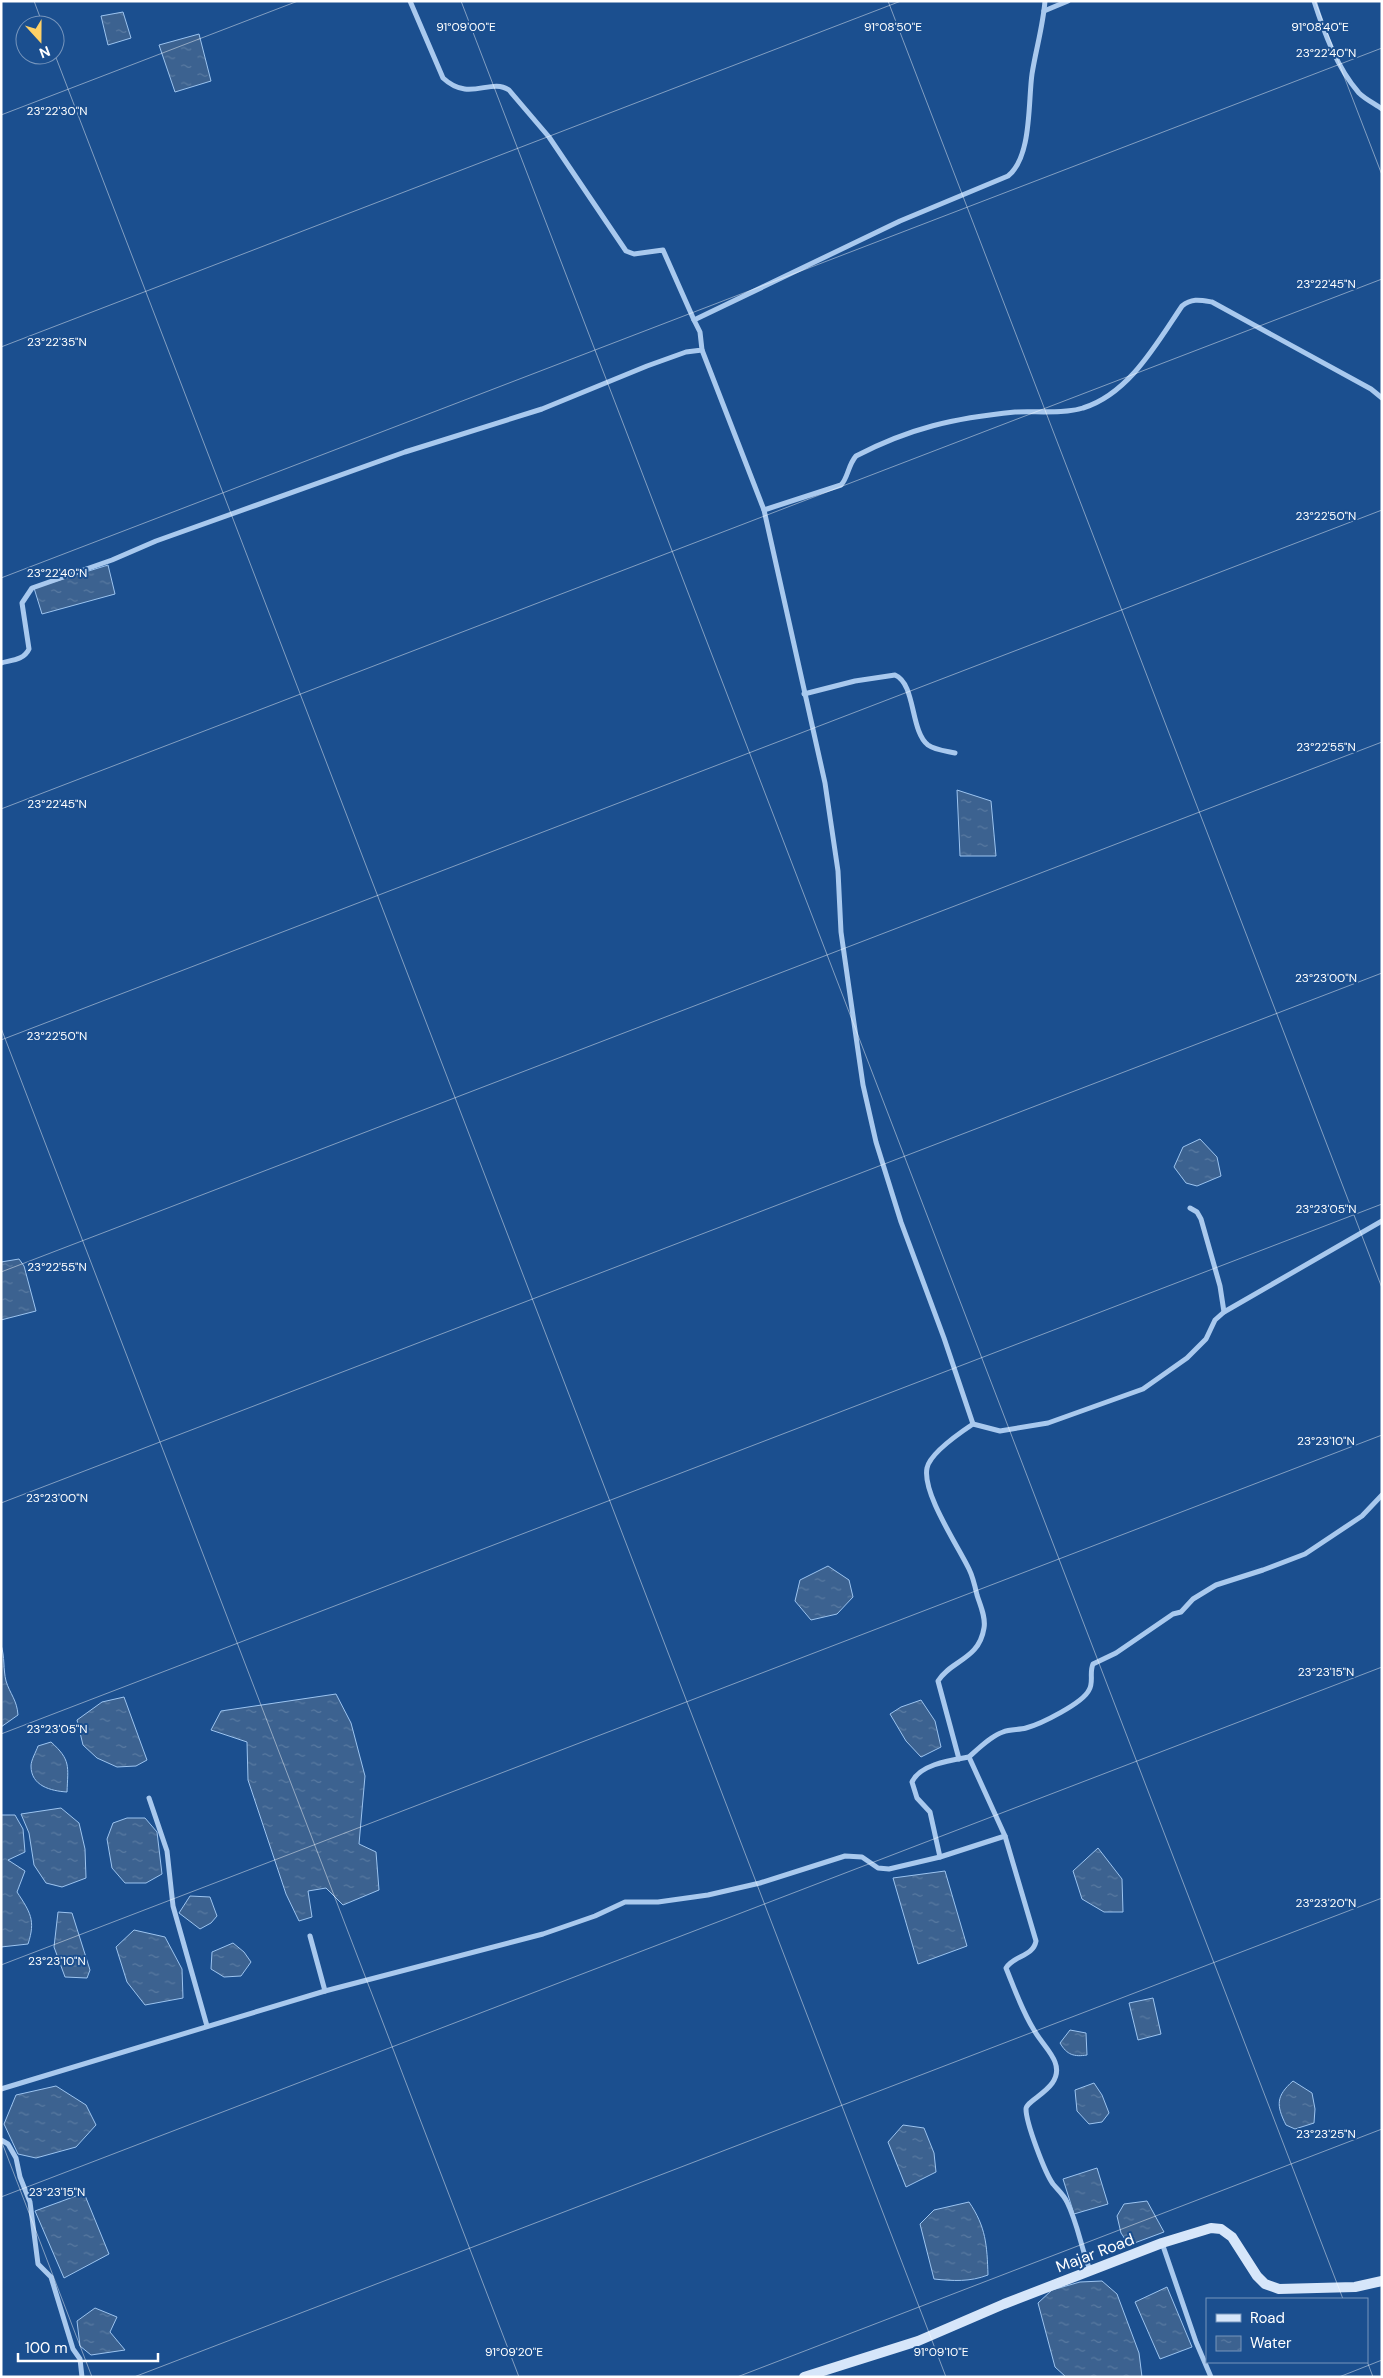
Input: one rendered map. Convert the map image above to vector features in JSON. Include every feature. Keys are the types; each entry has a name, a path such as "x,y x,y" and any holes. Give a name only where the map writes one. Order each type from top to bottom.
{"main road":[{"name":"Majar Road","path":"804,2377 918,2341 1004,2304 1162,2243 1211,2228 1221,2229 1232,2237 1257,2276 1265,2284 1279,2289 1355,2287 1382,2281"}],"street":[{"path":"410,1 443,78 461,90 501,87 509,90 549,137 626,251 634,254 662,250 700,332 702,350 764,510 825,783 838,871 841,932 851,1005 863,1085 876,1142 901,1222 974,1424"},
{"path":"694,320 900,222 1012,172 1024,148 1031,104 1032,75 1045,1"},
{"path":"1044,11 1068,1"},
{"path":"1314,1 1345,74 1360,94 1382,108"},
{"path":"764,510 841,484 844,482 850,462 856,456 911,431 979,416 1083,409 1107,396 1129,378 1152,350 1182,306 1188,301 1197,299 1212,302 1298,348 1371,389 1382,398"},
{"path":"1,663 19,659 26,655 29,649 22,603 32,588 112,560 156,541 405,452 542,408 686,352 702,350"},
{"path":"804,694 855,681 895,676 904,682 924,740 935,748 955,753"},
{"path":"1190,1208 1201,1219 1220,1286 1224,1312"},
{"path":"974,1424 1000,1431 1048,1423 1143,1389 1187,1358 1206,1339 1215,1320 1224,1312 1382,1221"},
{"path":"959,1759 938,1681 944,1674 969,1657 984,1628 984,1616 970,1572 935,1507 929,1486 927,1468 937,1453 974,1424"},
{"path":"940,1857 930,1812 917,1798 912,1782 919,1772 969,1757 998,1734 1042,1722 1067,1708 1089,1692 1092,1683 1090,1671 1093,1664 1116,1653 1172,1614 1181,1612 1193,1599 1216,1585 1305,1554 1362,1516 1382,1495"},
{"path":"969,1757 1005,1836 1036,1941 1035,1947 1029,1953 1014,1960 1006,1968 1034,2031 1056,2063 1056,2075 1047,2091 1027,2104 1026,2109 1032,2135 1049,2176 1066,2199 1090,2271"},
{"path":"149,1798 167,1851 173,1906 207,2026"},
{"path":"1,2089 325,1991 543,1934 595,1916 625,1902 658,1902 708,1896 769,1880 844,1856 862,1857 878,1868 889,1869 940,1857 1005,1836"},
{"path":"310,1936 325,1991"},
{"path":"1,2140 8,2144 16,2158 20,2177 30,2202 38,2264 51,2277 73,2349 80,2359 82,2377"},
{"path":"1162,2243 1196,2342 1211,2377"}],"water":[{"path":"123,12 131,38 108,45 101,16"},
{"path":"199,34 211,81 175,92 159,45"},
{"path":"108,565 115,594 42,614 34,588"},
{"path":"957,790 991,801 996,856 960,856"},
{"path":"1200,1139 1217,1157 1221,1176 1197,1186 1186,1183 1174,1167 1183,1147"},
{"path":"19,1259 24,1266 36,1311 1,1320 1,1262"},
{"path":"828,1566 849,1580 853,1597 837,1614 811,1620 795,1601 800,1580"},
{"path":"1,1645 6,1681 15,1701 18,1715 1,1727"},
{"path":"336,1694 351,1723 365,1776 359,1844 376,1852 379,1890 343,1905 326,1888 308,1891 312,1917 299,1921 286,1894 248,1780 247,1742 211,1730 221,1711"},
{"path":"124,1697 147,1760 136,1766 117,1767 97,1758 83,1745 77,1720 102,1702"},
{"path":"921,1700 935,1721 941,1747 921,1757 906,1741 890,1714 901,1707"},
{"path":"51,1742 62,1754 67,1764 67,1792 43,1786 38,1783 32,1773 31,1764 38,1746"},
{"path":"61,1808 79,1823 85,1849 86,1878 62,1887 46,1883 34,1865 29,1833 21,1814"},
{"path":"1,1815 15,1815 23,1829 25,1852 8,1860 25,1871 17,1892 30,1916 31,1929 28,1944 1,1947"},
{"path":"127,1818 145,1818 157,1832 162,1874 146,1883 125,1883 112,1868 107,1839 113,1823"},
{"path":"1098,1848 1122,1879 1123,1912 1104,1912 1082,1899 1073,1871"},
{"path":"945,1871 967,1946 918,1964 893,1878"},
{"path":"190,1896 210,1897 217,1916 211,1923 200,1929 179,1913"},
{"path":"58,1912 72,1913 90,1970 87,1978 65,1977 54,1947"},
{"path":"134,1930 165,1937 182,1969 183,1998 145,2005 127,1982 116,1947"},
{"path":"233,1943 244,1952 251,1962 241,1976 224,1977 211,1969 212,1952"},
{"path":"1153,1998 1161,2034 1138,2040 1129,2003"},
{"path":"1070,2030 1086,2033 1087,2055 1078,2056 1071,2054 1060,2043"},
{"path":"1293,2081 1312,2093 1315,2109 1314,2123 1295,2129 1286,2125 1279,2106 1283,2091"},
{"path":"1094,2083 1102,2095 1109,2113 1102,2122 1089,2124 1077,2111 1075,2090"},
{"path":"56,2086 86,2105 96,2125 76,2147 36,2158 18,2154 4,2124 16,2095"},
{"path":"903,2125 924,2128 934,2153 936,2172 906,2187 888,2142"},
{"path":"1097,2168 1108,2204 1074,2214 1063,2179"},
{"path":"84,2193 109,2254 64,2278 35,2211"},
{"path":"1147,2201 1164,2232 1129,2245 1121,2233 1117,2216 1124,2204"},
{"path":"969,2202 982,2228 987,2254 988,2275 975,2279 934,2279 920,2224 934,2210"},
{"path":"1102,2281 1117,2294 1139,2353 1142,2377 1066,2377 1055,2367 1038,2303 1052,2290 1080,2282"},
{"path":"1167,2287 1192,2347 1160,2359 1135,2302"},
{"path":"95,2308 117,2317 110,2332 125,2350 91,2355 80,2346 77,2321"}]}
